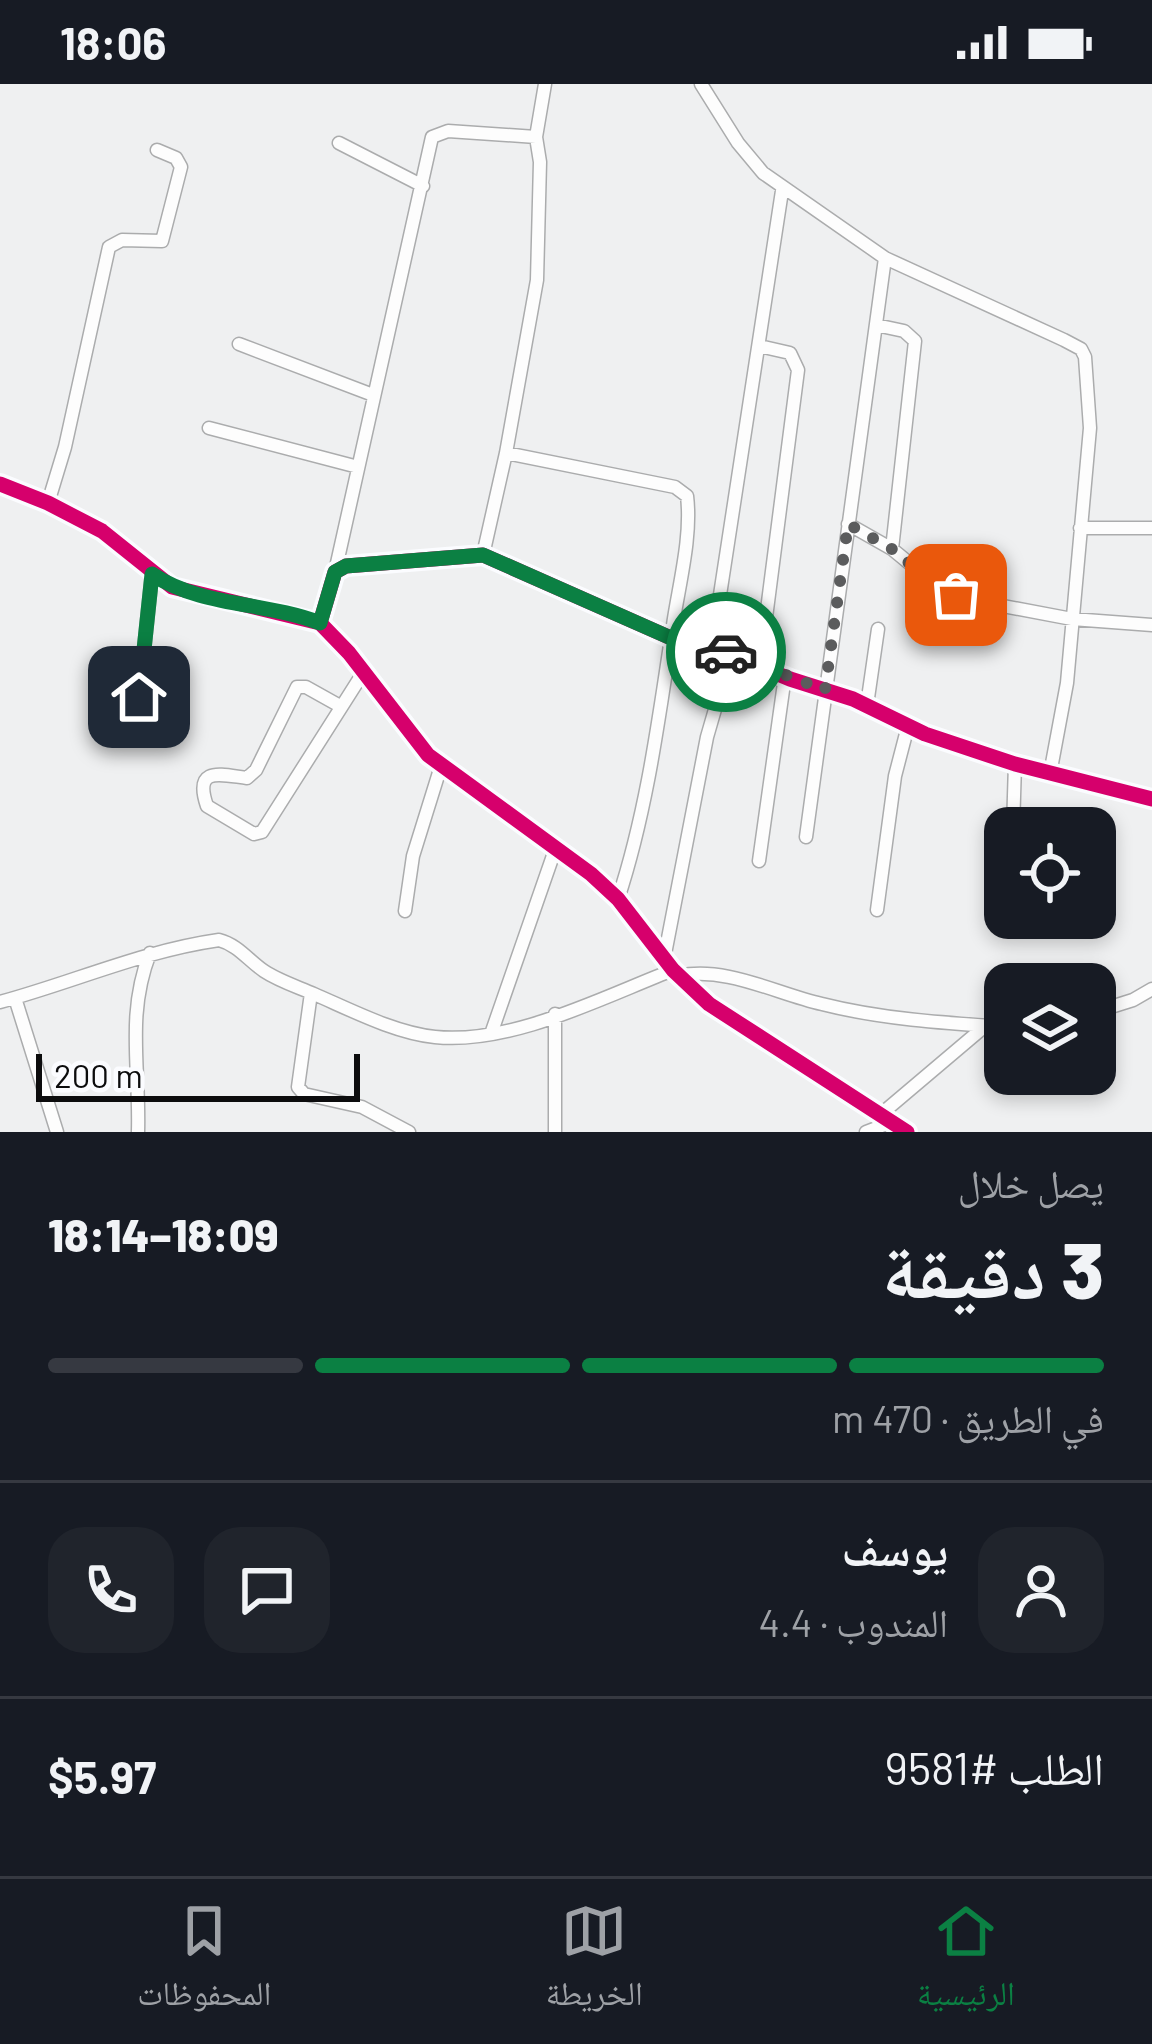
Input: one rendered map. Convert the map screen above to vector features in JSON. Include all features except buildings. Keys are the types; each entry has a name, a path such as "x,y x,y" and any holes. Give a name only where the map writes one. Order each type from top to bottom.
{"street":[{"path":"483,555 537,280 540,162 536,137 545,84"},
{"path":"701,84 749,159 782,190 885,258 1081,349 1087,362 1090,428 1067,683 1050,774"},
{"path":"320,623 432,136 440,132 536,137"},
{"path":"339,142 423,186"},
{"path":"48,503 109,247 122,240 162,241 181,167 176,158 157,150"},
{"path":"712,647 782,190"},
{"path":"806,837 885,258"},
{"path":"876,325 904,331 915,340 892,549"},
{"path":"239,344 373,395"},
{"path":"759,346 790,352 798,370 760,664"},
{"path":"208,428 358,467"},
{"path":"506,453 675,488 687,496 682,564 642,812 618,899"},
{"path":"0,484 102,531 152,574 184,592 320,623 440,766 556,848 618,899 672,968 709,1004 907,1132"},
{"path":"848,524 892,549 948,592 1072,619 1152,625"},
{"path":"1080,528 1152,529"},
{"path":"335,572 364,564 483,555 671,638 760,664 908,726 1015,764 1146,799 1152,810"},
{"path":"139,697 152,574"},
{"path":"867,705 878,629"},
{"path":"672,968 707,737 731,654"},
{"path":"340,706 306,687 297,687 256,770 247,778 214,773 203,792 207,806 254,834 262,832 363,673"},
{"path":"759,861 785,676"},
{"path":"877,910 895,776 908,726"},
{"path":"1013,807 1015,764"},
{"path":"405,911 413,856 440,766"},
{"path":"491,1034 556,848"},
{"path":"57,1132 7,1000 150,953 219,940 268,974 424,1035 491,1034 672,968 714,973 823,1005 984,1026"},
{"path":"138,1132 135,1009 137,987 150,953"},
{"path":"1116,1004 1152,989"},
{"path":"311,993 298,1087 304,1094 362,1107 409,1132"},
{"path":"555,1014 555,1132"},
{"path":"866,1132 984,1027"}],"cycle path":[{"path":"0,484 102,531 172,587 320,623 428,755 591,874 618,899 673,970 709,1004 907,1132"},
{"path":"320,623 335,572 346,566 483,555 671,638 712,647 853,699 925,734 1015,764 1152,799"}],"way so far":[{"path":"726,652 825,690 848,524 956,595"}],"route":[{"path":"139,697 152,574 184,592 320,623 335,572 346,566 483,555 671,638 726,652"}]}
